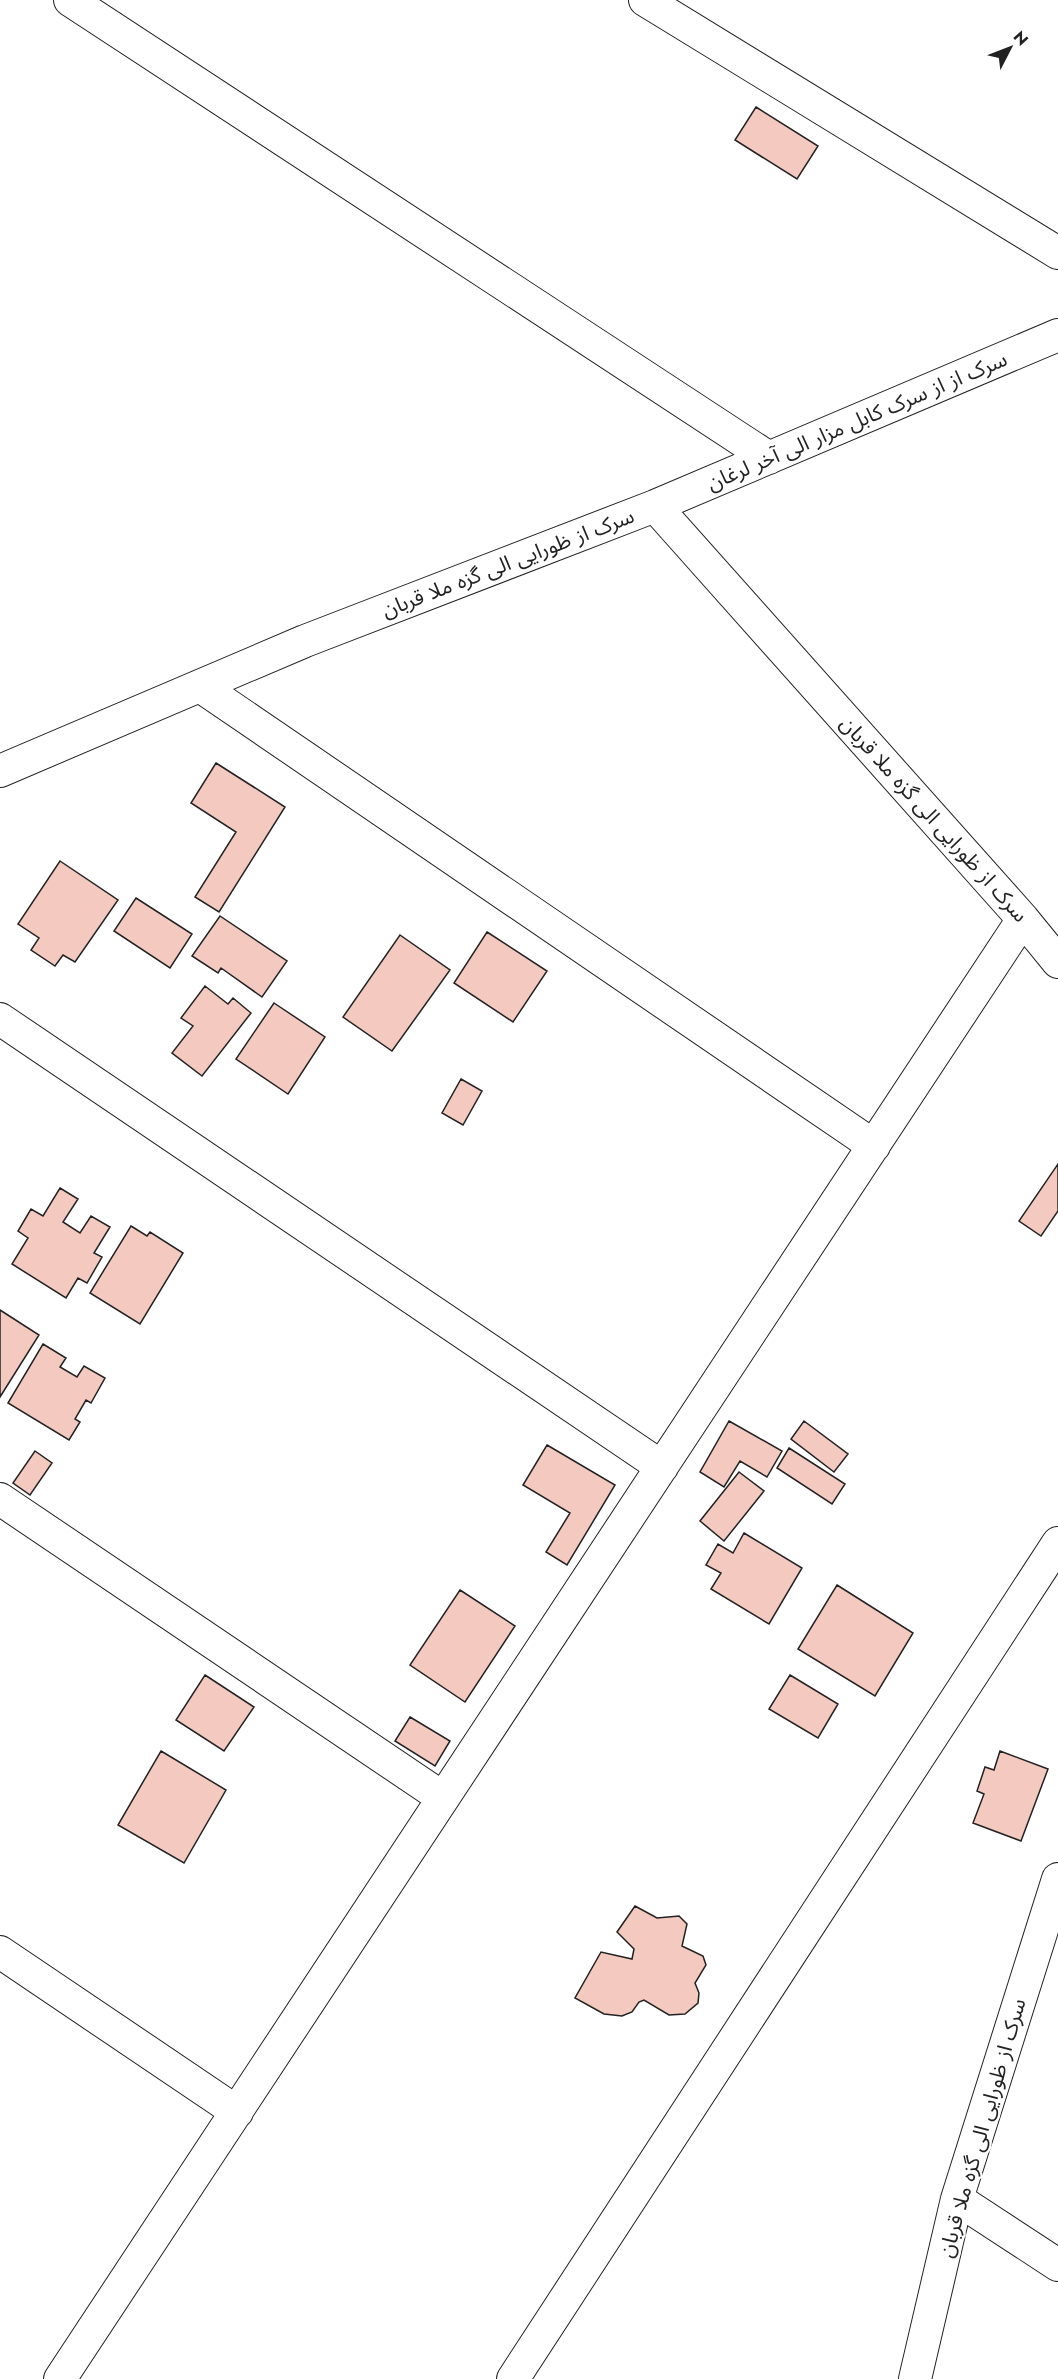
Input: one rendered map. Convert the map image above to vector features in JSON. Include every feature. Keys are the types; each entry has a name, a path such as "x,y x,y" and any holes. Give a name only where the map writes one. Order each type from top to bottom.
{"street":[{"path":"70,0 769,458"},
{"path":"645,0 1058,253"},
{"name":"سرک از از سرک کابل مزار الی آخر لرغان","path":"655,506 1058,336"},
{"name":"سرک از ظورایی الی گزه ملا قربان","path":"0,771 305,641 655,506 1023,919 1058,962"},
{"path":"200,686 874,1146"},
{"path":"60,2379 1023,919"},
{"path":"0,1019 662,1467"},
{"path":"0,1499 443,1798"},
{"path":"513,2379 1058,1543"},
{"name":"سرک از ظورایی الی گزه ملا قربان","path":"915,2379 957,2199 1058,1879"},
{"path":"0,1952 237,2112"},
{"path":"957,2199 1058,2265"}],"building":[{"path":"756,107 818,146 797,179 735,140"},
{"path":"216,763 285,807 219,912 195,897 236,832 191,803"},
{"path":"60,861 118,900 75,962 63,955 55,966 31,950 39,938 18,924"},
{"path":"136,898 192,934 170,968 114,931"},
{"path":"220,916 287,961 262,997 221,968 218,973 192,956"},
{"path":"487,932 547,971 513,1022 454,983"},
{"path":"400,935 450,970 392,1051 343,1017"},
{"path":"205,986 228,1004 233,998 251,1013 202,1076 172,1053 193,1026 181,1018"},
{"path":"274,1003 325,1037 288,1094 236,1059"},
{"path":"461,1079 482,1091 463,1125 442,1113"},
{"path":"1058,1164 1058,1211 1041,1236 1019,1221"},
{"path":"60,1188 78,1199 63,1222 80,1233 91,1216 110,1227 94,1253 102,1257 87,1283 78,1278 66,1298 12,1264 28,1238 18,1231 31,1209 43,1216"},
{"path":"131,1226 147,1236 150,1232 183,1253 140,1324 90,1293"},
{"path":"0,1310 39,1335 0,1397"},
{"path":"43,1344 66,1358 60,1367 77,1377 84,1366 105,1378 91,1403 86,1400 75,1419 80,1422 69,1440 8,1403"},
{"path":"729,1421 782,1451 767,1477 740,1461 724,1487 700,1472"},
{"path":"804,1421 848,1454 834,1472 791,1439"},
{"path":"547,1445 615,1485 567,1565 546,1552 570,1513 523,1485"},
{"path":"789,1448 845,1484 832,1504 777,1468"},
{"path":"35,1451 52,1463 30,1495 13,1483"},
{"path":"739,1472 764,1491 724,1541 700,1521"},
{"path":"744,1533 802,1568 769,1624 711,1589 721,1573 706,1565 718,1544 733,1553"},
{"path":"837,1585 913,1633 875,1696 798,1649"},
{"path":"460,1590 515,1626 465,1702 410,1665"},
{"path":"205,1675 254,1707 224,1751 176,1720"},
{"path":"790,1675 838,1704 818,1738 769,1709"},
{"path":"410,1717 450,1741 435,1766 395,1741"},
{"path":"161,1751 226,1790 184,1863 118,1825"},
{"path":"1000,1751 1048,1769 1021,1841 973,1823 984,1794 977,1791 985,1767 994,1770"},
{"path":"635,1906 657,1918 679,1916 687,1924 682,1946 703,1956 706,1965 695,1983 699,1993 698,2003 685,2014 669,2015 644,2000 639,2002 632,2012 622,2016 604,2014 575,1998 601,1952 632,1959 634,1949 617,1932"}]}
